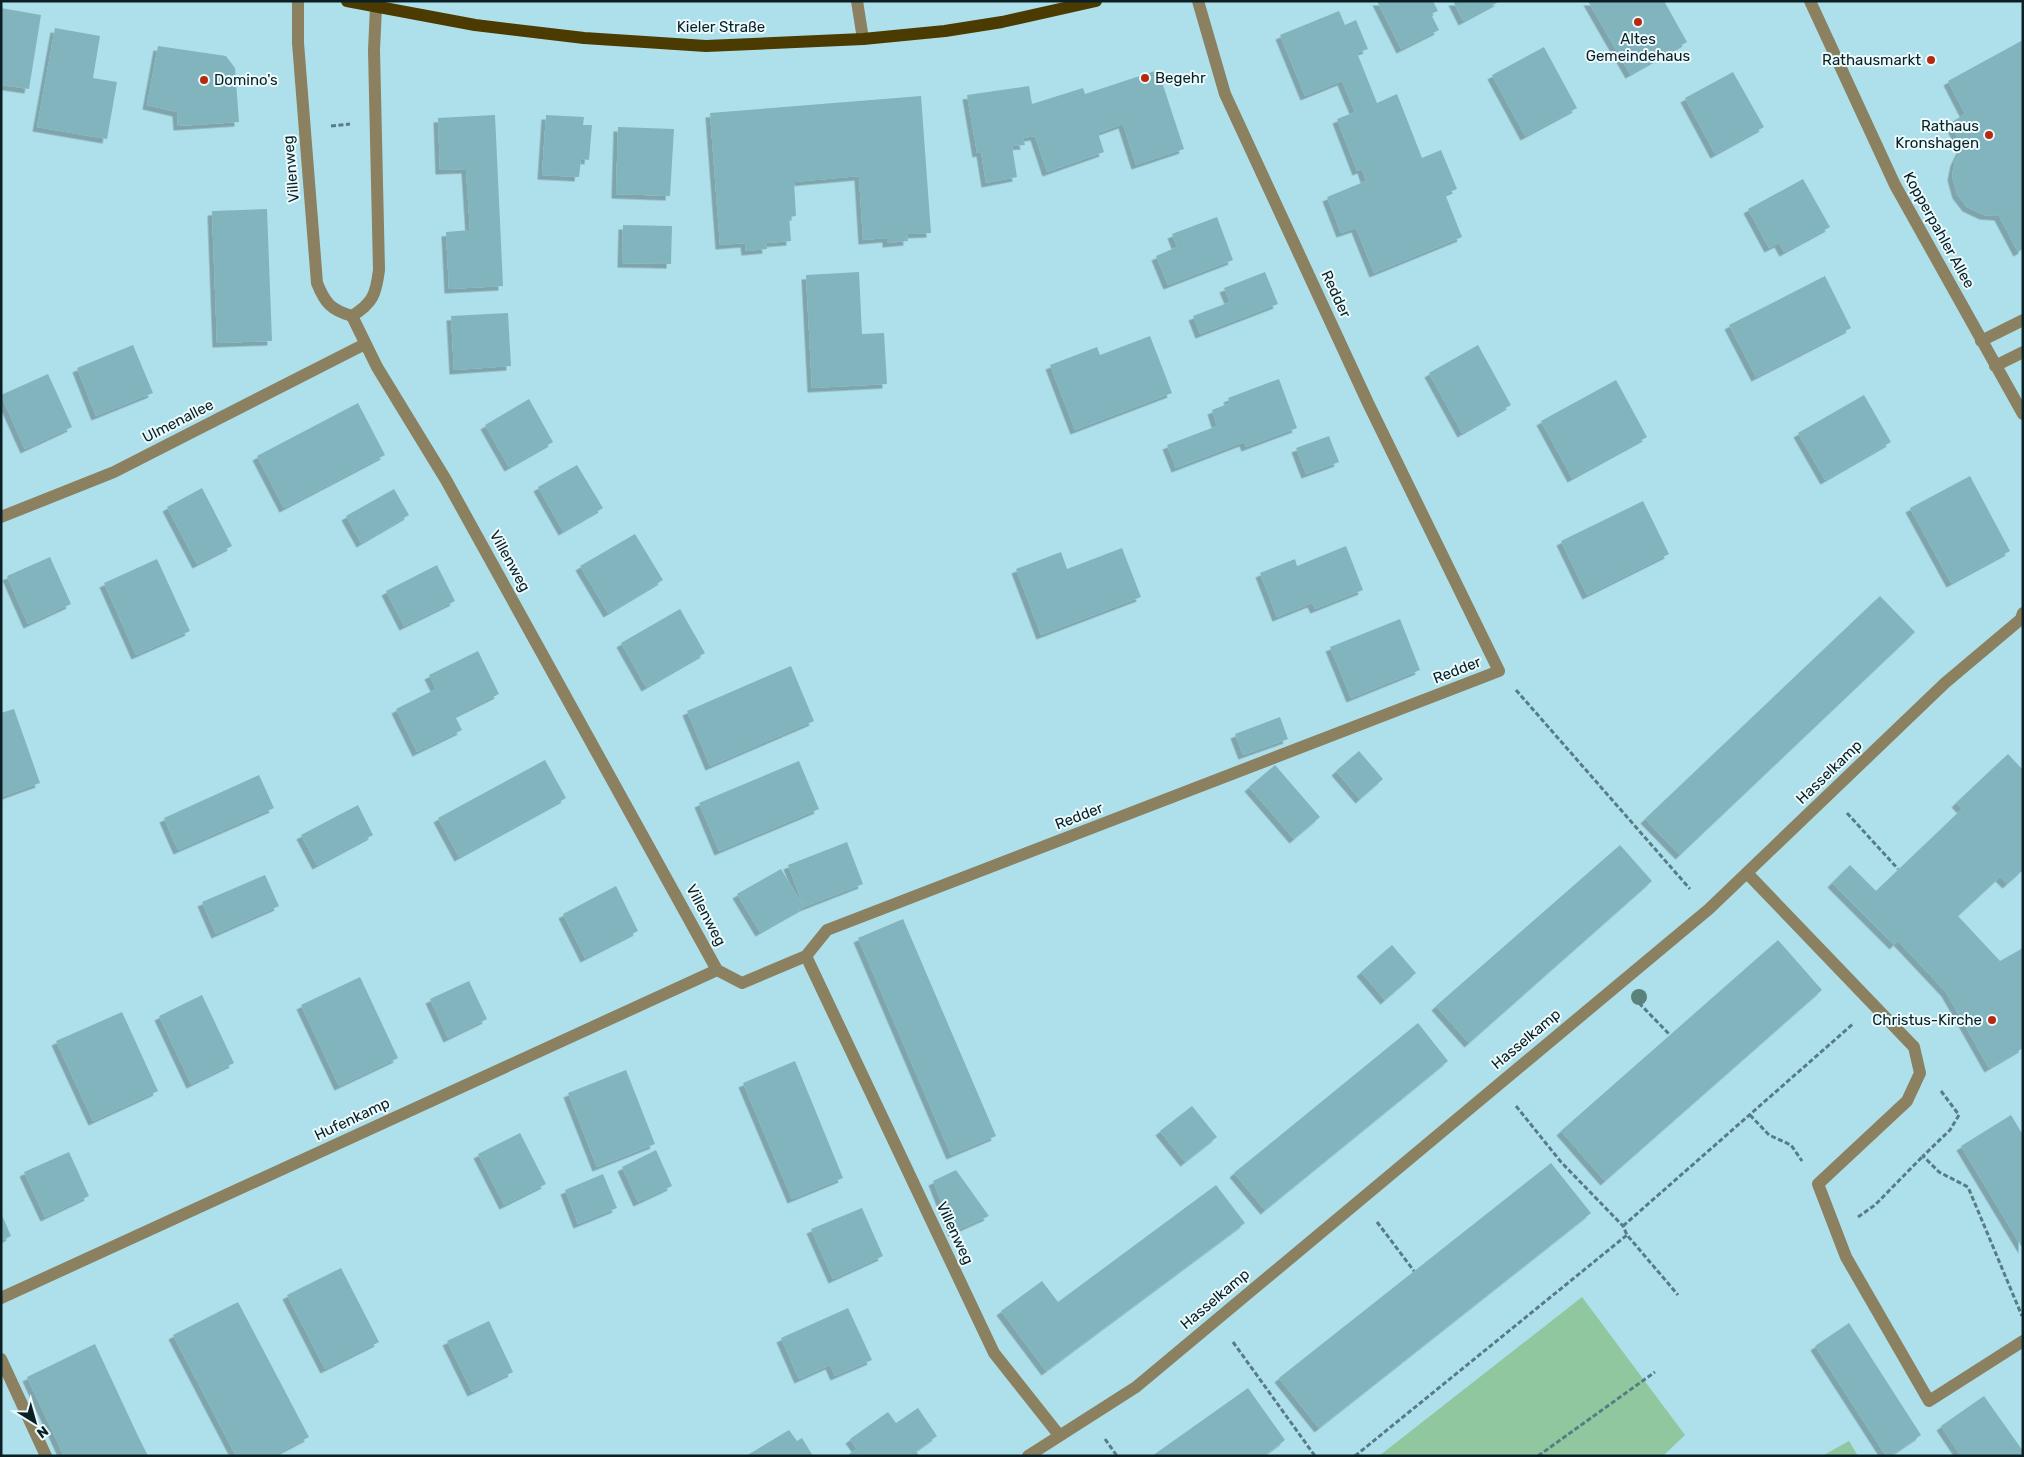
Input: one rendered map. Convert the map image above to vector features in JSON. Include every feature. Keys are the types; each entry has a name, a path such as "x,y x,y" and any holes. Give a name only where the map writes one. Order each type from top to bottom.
{"main road":[{"name":"Kieler Straße","path":"347,1 475,25 622,40 706,46 863,39 945,31 1002,22 1096,1"}],"street":[{"name":"Villenweg","path":"298,1 298,43 317,283 323,297 332,308 352,316 365,344 446,480 717,970 742,983 806,956 994,1353 1059,1435"},
{"path":"857,1 863,39"},
{"name":"Redder","path":"806,956 827,930 1499,671 1368,403 1225,94 1198,1"},
{"name":"Kopperpahler Allee","path":"1810,1 1895,185 2023,414"},
{"path":"352,316 366,308 372,298 377,287 379,270 374,50 376,6"},
{"path":"1982,341 2023,320"},
{"name":"Ulmenallee","path":"1,517 114,472 365,344"},
{"path":"1995,366 2023,352"},
{"name":"Hasselkamp","path":"1028,1456 1136,1386 1709,909 1945,683 2022,617"},
{"path":"1747,873 1914,1046 1920,1073 1908,1101 1818,1184 1846,1257 1929,1401 2023,1341"},
{"name":"Hufenkamp","path":"1,1298 717,970"},
{"path":"1,1359 46,1456"}],"path":[{"path":"304,128 376,123"},
{"path":"1499,671 1626,818 1709,909"},
{"path":"1829,794 1898,869"},
{"path":"1620,983 1670,1035"},
{"path":"1623,1226 1874,1005"},
{"path":"1836,1230 1852,1222 1875,1205 1950,1130 1959,1115 1933,1082 1920,1073"},
{"path":"1498,1084 1561,1162 1623,1226 1627,1235 1678,1295"},
{"path":"1750,1115 1769,1134 1792,1145 1818,1184"},
{"path":"1923,1156 1939,1172 1968,1187 2023,1317"},
{"path":"1360,1200 1414,1271"},
{"path":"1355,1456 1627,1235"},
{"path":"1216,1320 1315,1456"},
{"path":"1538,1456 1655,1372"}],"green space":[{"path":"1582,1297 1685,1435 1663,1456 1379,1456"},
{"path":"1849,1441 1858,1456 1822,1456"}],"building":[{"path":"1377,1 1433,1 1438,11 1431,14 1439,30 1401,49"},
{"path":"1453,1 1500,1 1463,21"},
{"name":"Altes Gemeindehaus","path":"1588,1 1664,1 1687,42 1630,74"},
{"path":"1,8 41,15 29,89 1,85"},
{"path":"1339,11 1345,25 1356,20 1368,49 1357,53 1377,103 1397,94 1422,158 1441,150 1457,189 1445,194 1462,237 1374,273 1356,228 1341,233 1327,197 1366,181 1362,169 1357,171 1337,119 1355,112 1342,81 1305,96 1280,35"},
{"path":"55,28 100,36 93,78 117,82 107,139 37,127"},
{"name":"Rathaus Kronshagen","path":"2023,40 2023,249 2018,252 1999,216 1984,215 1967,207 1957,194 1952,176 1955,161 1962,147 1950,123 1965,114 1948,81"},
{"path":"158,46 226,56 235,68 239,122 178,126 177,112 147,105"},
{"path":"1544,47 1577,108 1525,136 1492,75"},
{"path":"1158,70 1184,149 1136,165 1123,124 1098,133 1104,152 1047,172 1035,136 1023,138 1025,145 1012,146 1017,177 986,183 981,152 977,153 967,95 1029,86 1032,104 1083,88 1085,94"},
{"path":"1733,72 1764,127 1715,154 1685,98"},
{"path":"921,96 931,233 907,234 908,241 887,243 887,238 863,240 859,176 794,182 796,216 789,217 791,241 766,243 767,249 746,251 745,243 720,245 710,113"},
{"path":"495,115 503,286 449,289 446,232 470,230 466,169 440,170 438,118"},
{"path":"546,115 584,117 583,125 592,125 589,160 581,159 579,177 542,175"},
{"path":"618,127 674,129 670,196 616,194"},
{"path":"1803,179 1830,227 1784,252 1779,243 1769,248 1748,209"},
{"path":"267,209 272,341 217,343 212,211"},
{"path":"1217,217 1233,260 1168,285 1156,256 1177,247 1172,234"},
{"path":"623,225 672,226 671,264 622,263"},
{"path":"859,272 862,334 884,333 887,384 812,388 806,275"},
{"path":"1265,272 1278,304 1200,334 1193,316 1230,302 1224,288"},
{"path":"1825,276 1851,328 1756,377 1729,325"},
{"path":"508,313 511,366 454,370 451,316"},
{"path":"1150,336 1172,393 1075,430 1050,365 1097,347 1100,355"},
{"path":"133,345 153,393 96,416 77,368"},
{"path":"1478,345 1511,405 1462,433 1429,373"},
{"path":"48,374 72,427 25,449 1,395"},
{"path":"1279,379 1297,428 1246,447 1244,442 1176,468 1167,445 1217,426 1212,410 1230,403 1228,398"},
{"path":"1616,380 1647,437 1572,478 1541,421"},
{"path":"1864,395 1891,442 1825,480 1798,433"},
{"path":"529,399 553,442 509,467 485,425"},
{"path":"358,403 385,455 284,508 257,456"},
{"path":"1329,436 1339,462 1306,474 1296,448"},
{"path":"577,465 603,508 563,531 538,487"},
{"path":"1970,476 2010,551 1951,583 1910,508"},
{"path":"202,488 232,546 197,564 167,507"},
{"path":"394,489 409,515 361,543 346,516"},
{"path":"1643,501 1669,554 1587,595 1561,541"},
{"path":"635,534 663,580 608,613 580,566"},
{"path":"1346,546 1363,590 1315,609 1312,603 1277,617 1260,573 1295,559 1297,566"},
{"path":"1122,548 1141,597 1041,635 1016,569 1061,552 1067,569"},
{"path":"50,557 71,604 28,624 7,576"},
{"path":"157,559 190,631 136,655 104,583"},
{"path":"437,565 455,601 404,626 386,591"},
{"path":"1880,596 1915,632 1680,855 1645,819"},
{"path":"680,609 705,653 646,687 621,643"},
{"path":"1400,619 1420,670 1351,698 1330,647"},
{"path":"478,651 499,694 455,716 462,730 417,752 396,709 436,689 429,675"},
{"path":"791,666 814,721 710,766 687,711"},
{"path":"14,709 40,783 1,797 1,713"},
{"path":"1280,717 1288,739 1243,755 1235,734"},
{"path":"1359,751 1383,779 1360,799 1336,771"},
{"path":"2008,754 2023,770 2023,839 2021,840 2023,842 2023,870 2007,884 2000,877 1958,916 2000,961 2023,948 2023,1048 1989,1068 1946,992 1898,941 1894,945 1832,883 1850,865 1876,891 1962,809 1956,803"},
{"path":"545,760 566,798 459,857 438,818"},
{"path":"799,761 819,809 719,851 699,803"},
{"path":"1275,765 1320,817 1294,839 1249,787"},
{"path":"259,775 274,808 178,850 164,818"},
{"path":"358,805 373,835 317,865 301,835"},
{"path":"847,842 863,884 804,907 788,865"},
{"path":"1620,845 1652,881 1469,1043 1436,1006"},
{"path":"781,869 804,907 760,932 737,894"},
{"path":"265,875 279,906 216,934 202,902"},
{"path":"616,886 638,931 585,958 563,914"},
{"path":"903,919 996,1136 951,1155 858,938"},
{"path":"1778,940 1822,990 1605,1181 1561,1131"},
{"path":"1392,945 1416,973 1385,1000 1361,972"},
{"path":"360,977 398,1058 339,1086 301,1005"},
{"path":"469,981 487,1019 448,1038 430,999"},
{"path":"202,995 234,1063 191,1084 159,1016"},
{"path":"122,1012 158,1091 93,1121 56,1041"},
{"path":"1418,1023 1448,1061 1265,1210 1234,1173"},
{"path":"795,1061 843,1178 792,1199 743,1083"},
{"path":"626,1070 655,1144 597,1167 568,1093"},
{"path":"1192,1106 1217,1137 1185,1162 1160,1131"},
{"path":"2011,1115 2023,1135 2023,1249 1961,1146"},
{"path":"520,1133 546,1184 504,1205 478,1154"},
{"path":"656,1150 672,1186 638,1202 622,1167"},
{"path":"69,1152 89,1196 45,1217 24,1172"},
{"path":"1551,1163 1591,1213 1319,1428 1279,1378"},
{"path":"956,1170 989,1216 953,1232 933,1181"},
{"path":"603,1174 617,1208 578,1224 565,1190"},
{"path":"1216,1185 1245,1223 1046,1371 1001,1311 1042,1281 1058,1302"},
{"path":"862,1208 883,1256 833,1279 811,1229"},
{"path":"1,1213 11,1236 1,1241"},
{"path":"341,1268 379,1342 325,1369 287,1295"},
{"path":"238,1302 309,1437 273,1456 236,1456 173,1335"},
{"path":"848,1308 872,1360 835,1376 830,1365 799,1379 781,1338"},
{"path":"489,1321 513,1372 472,1392 447,1341"},
{"path":"1849,1323 1921,1435 1890,1456 1886,1456 1815,1346"},
{"path":"95,1344 148,1456 64,1456 27,1377"},
{"path":"1248,1388 1285,1440 1264,1456 1152,1456"},
{"path":"1984,1396 2023,1451 2023,1456 1961,1456 1941,1426"},
{"path":"918,1408 937,1436 916,1451 919,1456 850,1456 849,1454 857,1449 850,1439 888,1412 896,1423"},
{"path":"789,1430 797,1441 802,1438 813,1456 746,1456"}],"place":[{"name":"Altes Gemeindehaus","path":"1638,22"},
{"name":"Rathausmarkt","path":"1931,60"},
{"name":"Begehr","path":"1145,78"},
{"name":"Domino's","path":"204,80"},
{"name":"Rathaus Kronshagen","path":"1989,135"},
{"name":"Christus-Kirche","path":"1992,1020"}]}
